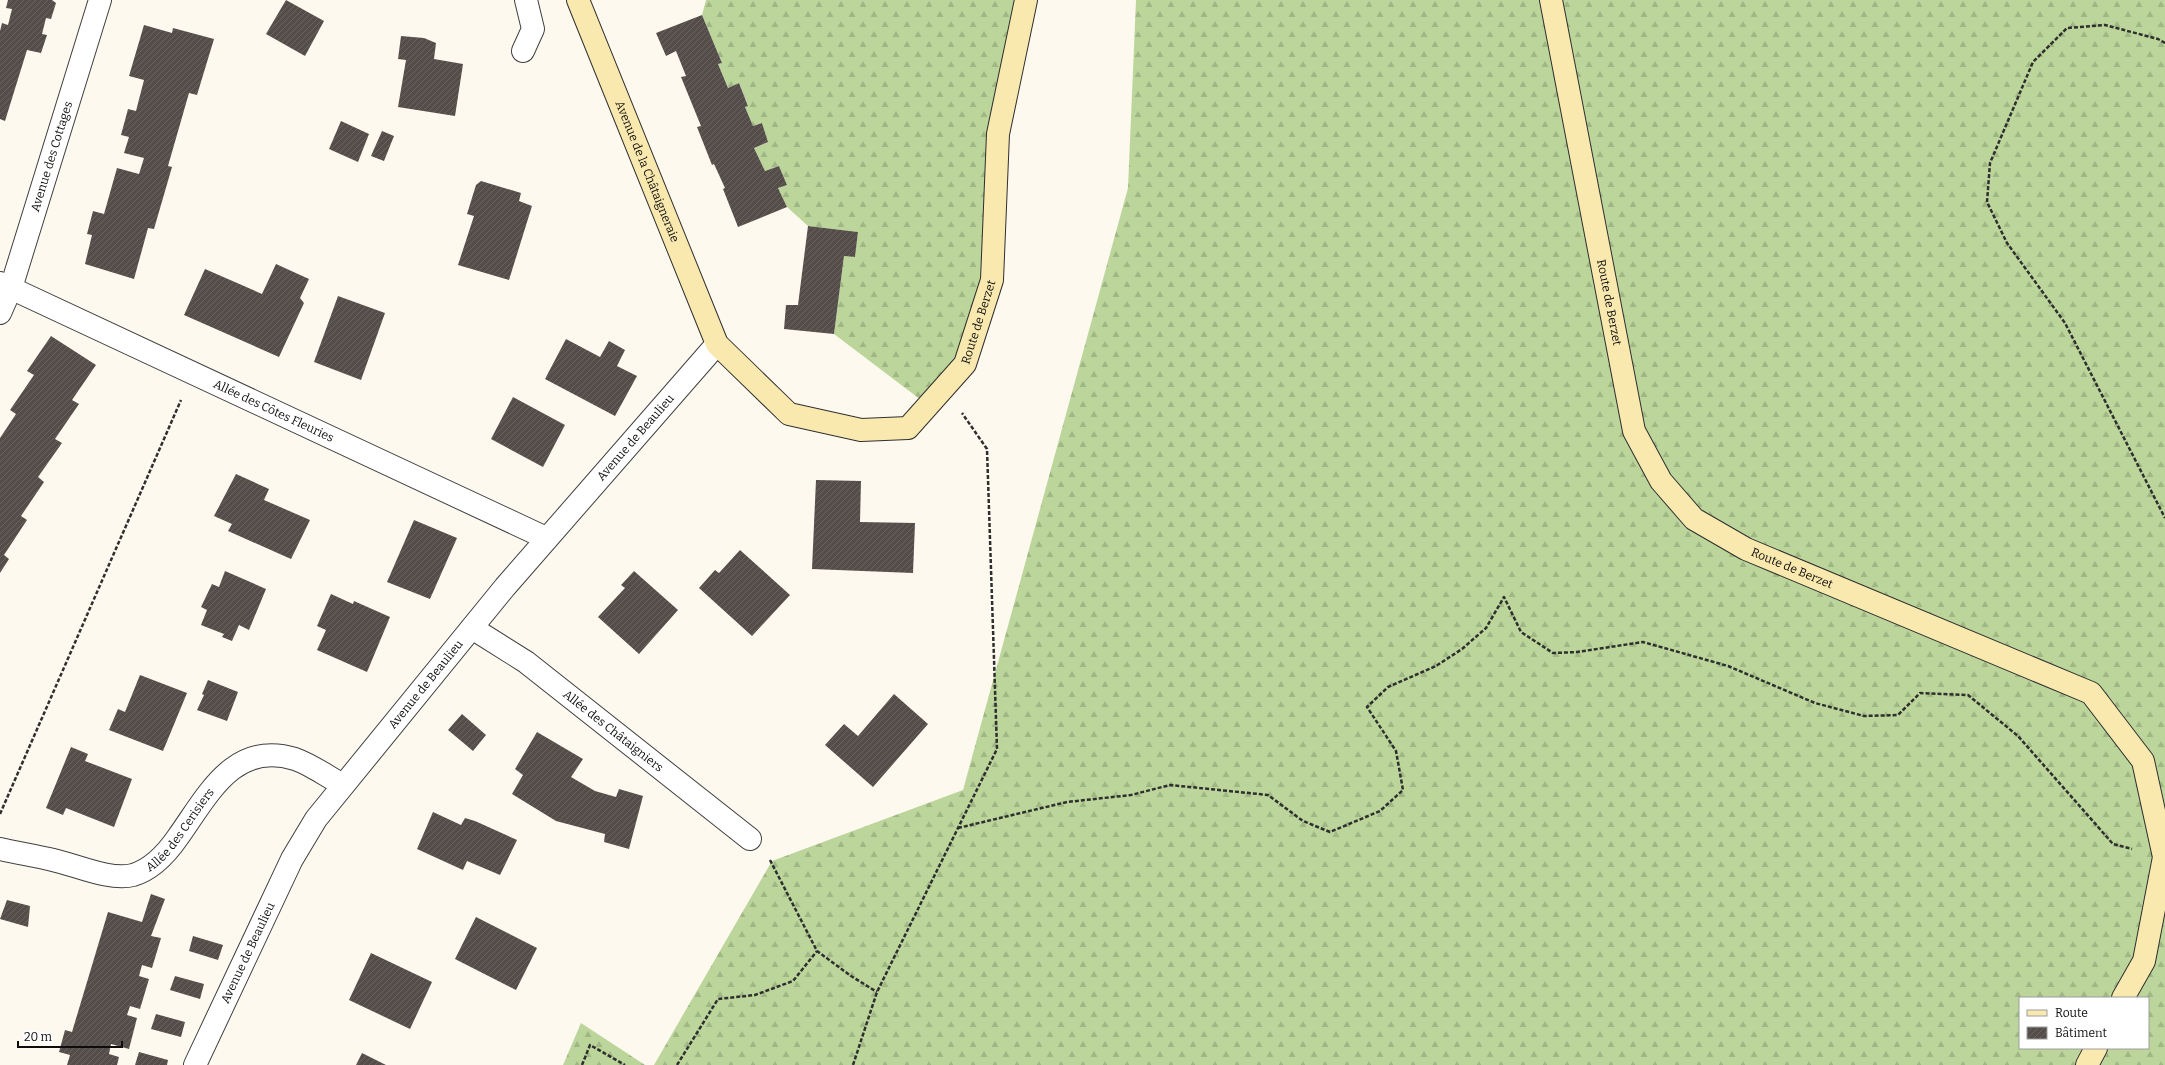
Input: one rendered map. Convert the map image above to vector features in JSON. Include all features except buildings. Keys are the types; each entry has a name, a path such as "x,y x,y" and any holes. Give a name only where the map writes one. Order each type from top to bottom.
{"street":[{"name":"Avenue des Cottages","path":"0,312 5,285 100,0"},
{"path":"522,51 533,29 526,0"},
{"name":"Avenue de la Châtaigneraie","path":"578,0 717,344"},
{"name":"Route de Berzet","path":"717,344 789,414 861,430 908,428 945,387 965,364 992,280 998,134 1026,0"},
{"name":"Route de Berzet","path":"1551,0 1634,431 1661,481 1694,519 1746,549 2091,693 2143,761 2164,857 2144,961 2124,997"},
{"name":"Allée des Côtes Fleuries","path":"5,285 546,538"},
{"name":"Avenue de Beaulieu","path":"195,1065 292,859 316,819 546,538 717,344"},
{"name":"Allée des Châtaigniers","path":"472,628 526,662 750,839"},
{"name":"Allée des Cerisiers","path":"0,849 109,875 132,875 155,864 173,845 218,780 238,764 259,755 281,756 296,760 343,785"},
{"path":"2087,1065 2095,1049"}],"path":[{"path":"2165,43 2105,25 2067,28 2033,62 1990,163 1987,202 2007,243 2065,323 2165,518"},
{"path":"0,814 193,373"},
{"path":"853,1065 877,992 997,749 987,449 945,387"},
{"path":"958,828 1067,802 1131,794 1170,785 1268,795 1304,821 1330,832 1380,811 1403,790 1396,751 1367,707 1388,687 1436,666 1462,649 1486,628 1504,597 1521,632 1553,653 1577,652 1643,642 1728,666 1815,702 1864,716 1898,715 1920,693 1968,695 2018,736 2113,844 2164,857"},
{"path":"750,839 772,861 817,951 851,976 877,992"},
{"path":"677,1065 718,999 755,996 793,981 817,951"},
{"path":"582,1065 590,1045 625,1065"}],"green space":[{"path":"706,0 1026,0 997,146 992,280 965,364 929,406 834,334 844,256 855,257 858,232 808,226 787,207 778,188 787,185 779,166 765,171 754,148 768,142 762,123 753,126 745,107 748,105 739,83 728,88 718,64 722,63 702,15"},
{"path":"1136,0 2165,0 2165,1065 654,1065 772,861 963,790 1128,188"},
{"path":"581,1023 645,1065 563,1065"}]}
